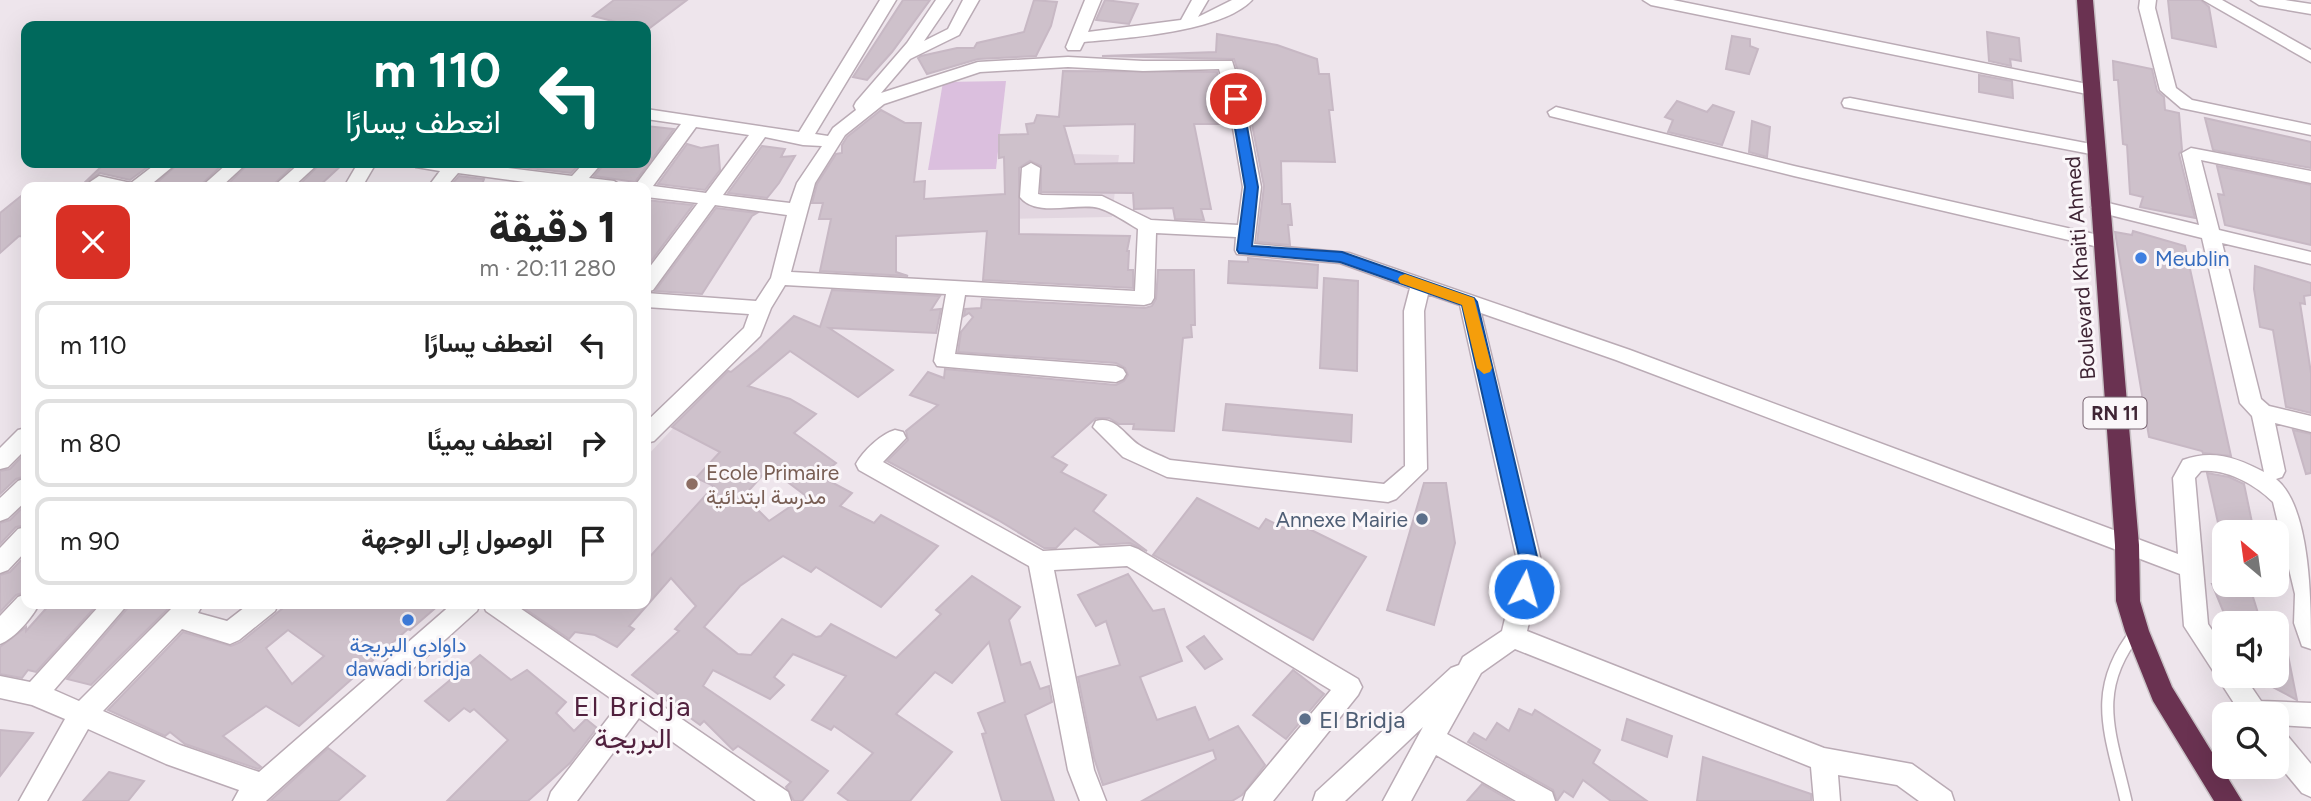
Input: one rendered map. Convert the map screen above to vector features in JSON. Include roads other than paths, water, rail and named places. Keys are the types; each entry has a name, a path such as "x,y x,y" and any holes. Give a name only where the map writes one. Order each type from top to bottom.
{"highway":[{"name":"Boulevard Khaiti Ahmed","path":"2085,0 2129,601 2137,631 2162,693 2229,801"}],"street":[{"path":"803,140 888,0"},
{"path":"656,414 753,331 761,308 780,278 806,183 836,137 903,58 944,0"},
{"path":"903,58 954,32 971,0"},
{"path":"1068,62 1093,0"},
{"path":"1186,24 1200,0"},
{"path":"1078,37 1201,21 1244,0"},
{"path":"1651,0 2092,90"},
{"path":"2148,0 2147,8 2168,90 2187,104 2311,130"},
{"path":"2211,0 2311,57"},
{"path":"2259,0 2311,9"},
{"path":"2286,5 2311,19"},
{"path":"651,115 803,140 836,137 878,100 978,67 1068,62 1143,66 1226,64 1236,99 1252,187 1244,250 1342,257 1623,355 2190,568"},
{"path":"1850,103 2096,150"},
{"path":"1556,113 2103,242"},
{"path":"650,182 692,121"},
{"path":"651,278 761,131"},
{"path":"2311,177 2191,153 2251,403 2262,412 2311,424"},
{"path":"143,182 162,168"},
{"path":"216,182 232,168"},
{"path":"288,182 304,168"},
{"path":"440,182 453,168"},
{"path":"474,168 556,182"},
{"path":"576,182 588,168"},
{"path":"1031,168 1029,197 1041,201 1102,202 1147,226 1247,232"},
{"path":"651,190 797,210"},
{"path":"2100,207 2311,258"},
{"path":"780,278 1144,299 1147,226"},
{"path":"1104,427 1131,451 1167,468 1388,492 1416,469 1414,311 1420,285"},
{"path":"957,288 944,361 1116,373"},
{"path":"651,300 761,308"},
{"path":"1326,801 1472,665 1513,637 1530,565 1469,302"},
{"path":"2262,412 2274,471"},
{"path":"895,438 867,464 1040,561 1130,556 1349,687 1256,801"},
{"path":"0,461 21,441"},
{"path":"2212,649 2196,626 2184,478 2191,466 2210,461 2265,481 2283,498 2309,593 2306,623 2311,638"},
{"path":"0,512 21,492"},
{"path":"0,563 21,541"},
{"path":"1040,561 1081,770 1093,801"},
{"path":"0,632 22,609"},
{"path":"35,694 112,609"},
{"path":"32,801 82,715 185,611 230,633 260,609"},
{"path":"0,687 35,694 175,755 255,794 462,609"},
{"path":"502,609 778,801"},
{"path":"1513,637 1824,760 1903,773 1941,801"},
{"path":"1396,801 1472,665"},
{"path":"561,801 635,703"},
{"path":"2289,714 2311,715"},
{"path":"1432,739 1542,801"},
{"path":"2289,757 2311,784"},
{"path":"1824,760 1827,801"}],"lane":[{"path":"2126,801 2112,748 2106,696 2115,659 2137,631"}],"place":[{"name":"Meublin","path":"2141,258"},
{"name":"Ecole Primaire مدرسة ابتدائية","path":"692,484"},
{"name":"Annexe Mairie","path":"1422,519"},
{"name":"داوادي البريجة dawadi bridja","path":"408,620"},
{"name":"El Bridja","path":"1305,719"}],"district":[{"name":"El Bridja البريجة","path":"633,722"}]}
